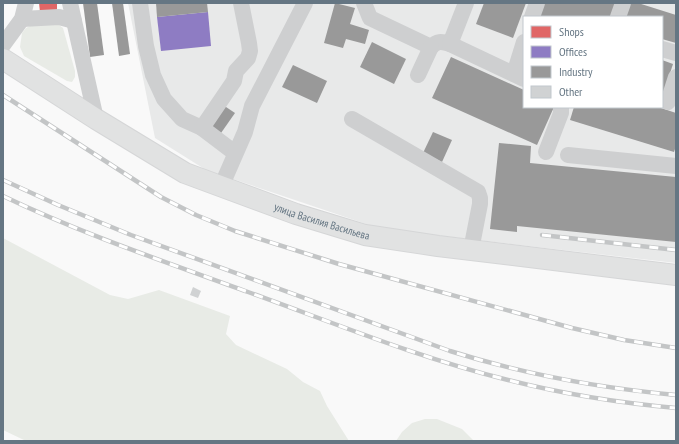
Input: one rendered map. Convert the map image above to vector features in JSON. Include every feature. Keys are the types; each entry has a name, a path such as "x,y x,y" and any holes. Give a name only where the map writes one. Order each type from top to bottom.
{"main road":[{"name":"улица Василия Васильева","path":"4,47 96,119 185,173 296,214 365,235 471,250 676,275"}],"lane":[{"path":"4,47 22,18 26,3"},
{"path":"70,3 96,119"},
{"path":"140,3 146,46 153,75 164,99 182,118 202,128 235,154"},
{"path":"202,128 234,80 236,71 248,58 250,51 249,43 241,3"},
{"path":"221,187 245,132 252,106 305,3"},
{"path":"364,3 370,18 431,47"},
{"path":"450,44 466,3"},
{"path":"532,16 537,3"},
{"path":"618,16 623,3"},
{"path":"22,18 58,17 74,21"},
{"path":"418,75 431,47 442,41 519,76 523,49"},
{"path":"663,49 676,53"},
{"path":"669,104 676,77"},
{"path":"546,152 561,113 561,108"},
{"path":"352,119 478,192 480,204 471,250"},
{"path":"568,154 676,166"}],"shaded area":[{"path":"128,3 676,3 676,263 381,229 206,170 155,138"},
{"path":"32,25 59,25 63,28 75,71 75,77 72,82 67,81 24,56 20,47 22,33 26,28"},
{"path":"3,238 110,295 128,299 159,290 230,316 226,334 236,345 287,369 303,382 320,391 327,406 349,441 26,441 3,430"},
{"path":"425,419 437,419 462,429 474,441 396,441 402,432 412,423"}],"building: Shops":[{"path":"39,3 57,3 57,10 40,12"}],"building: Offices":[{"path":"208,12 211,46 161,51 157,17"}],"building: Industry":[{"path":"83,3 97,3 104,55 90,57"},
{"path":"112,3 123,3 130,54 119,56"},
{"path":"156,3 207,3 208,12 157,17"},
{"path":"335,3 355,8 350,24 369,30 365,44 346,39 343,48 324,43"},
{"path":"484,3 526,3 513,38 476,24"},
{"path":"544,3 620,3 615,16 539,16"},
{"path":"630,3 638,3 676,15 676,43 663,39 663,16 625,16"},
{"path":"372,42 406,59 394,84 360,67"},
{"path":"451,57 523,90 523,108 554,108 537,145 432,98"},
{"path":"663,60 673,64 663,95"},
{"path":"293,65 327,81 317,103 282,87"},
{"path":"223,105 235,113 221,133 209,125"},
{"path":"574,108 661,108 676,113 676,146 674,152 570,120"},
{"path":"433,132 452,140 442,162 423,153"},
{"path":"499,143 531,146 530,163 676,177 676,242 517,226 517,232 490,229"}],"building: Other":[{"path":"193,287 201,291 198,298 190,295"}],"railway":[{"path":"3,95 161,197 196,215 235,231 339,264 572,328 624,340 676,348"},
{"path":"3,180 58,205 131,235 450,351 505,367 562,379 676,395"},
{"path":"3,196 63,223 124,247 409,351 475,371 549,390 612,401 676,408"},
{"path":"542,235 676,250"}]}
